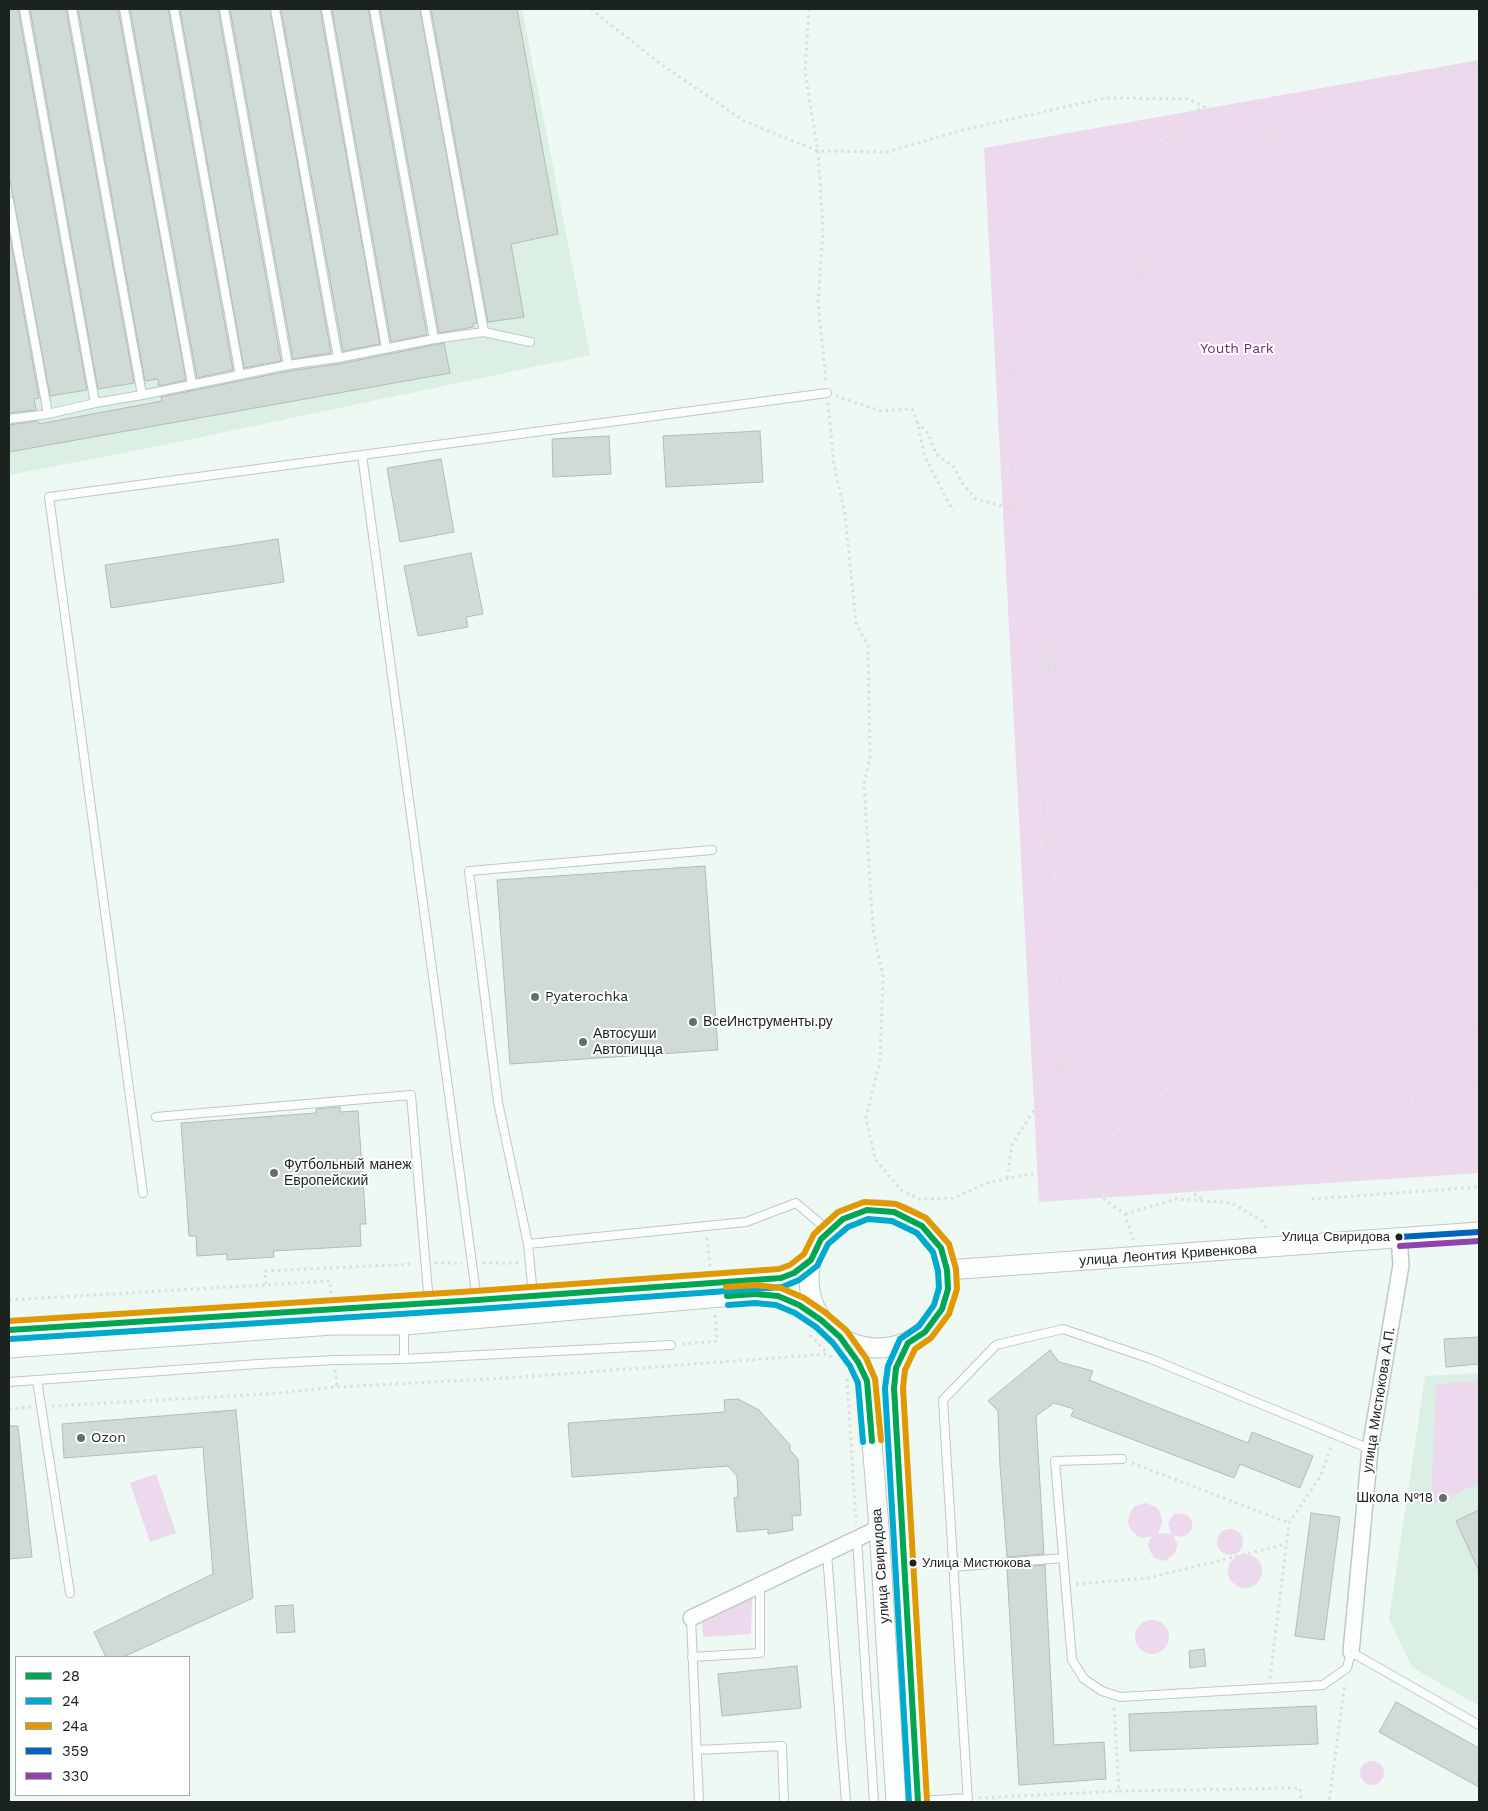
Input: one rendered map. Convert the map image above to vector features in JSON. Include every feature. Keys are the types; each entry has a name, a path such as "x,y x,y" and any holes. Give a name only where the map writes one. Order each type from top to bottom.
{"street":[{"path":"9,1348 332,1325 404,1325 755,1294 778,1296 799,1305 821,1320 840,1337 870,1346 908,1344 925,1332 942,1309 948,1289 947,1270 940,1248 922,1226 894,1212 867,1210 843,1219 821,1239 811,1260 807,1280 811,1299 821,1320"},
{"name":"улица Леонтия Кривенкова","path":"947,1270 1479,1232"},
{"name":"улица Мистюкова А.П.","path":"1351,1652 1370,1449 1401,1265 1399,1238"},
{"path":"9,1330 533,1297 781,1278 794,1273 811,1260"},
{"name":"улица Свиридова","path":"840,1337 858,1362 867,1381 879,1528 896,1802"},
{"name":"улица Свиридова","path":"908,1344 896,1368 894,1388 918,1802"},
{"path":"691,1618 879,1528"}],"lane":[{"path":"24,9 95,403"},
{"path":"72,9 142,395"},
{"path":"124,9 192,384"},
{"path":"174,9 240,375"},
{"path":"224,9 288,365"},
{"path":"275,9 338,358"},
{"path":"326,9 386,348"},
{"path":"374,9 434,339"},
{"path":"425,9 484,332"},
{"path":"9,201 48,414"},
{"path":"9,419 48,414 288,365 338,358 434,339 484,332 530,342"},
{"path":"144,1193 49,497 827,393"},
{"path":"362,455 477,1300"},
{"path":"533,1297 528,1244 498,1102 469,871 712,850"},
{"path":"156,1116 411,1095 429,1303"},
{"path":"528,1244 746,1222 796,1203 829,1231"},
{"path":"404,1325 404,1359"},
{"path":"918,1802 968,1800 942,1400 996,1345 1063,1329 1152,1360 1370,1449"},
{"path":"9,1382 258,1364 404,1359 671,1345"},
{"path":"37,1380 70,1593"},
{"path":"1122,1459 1055,1461 1072,1660 1084,1679 1102,1691 1120,1697 1323,1685 1346,1668 1351,1652 1479,1725"},
{"path":"857,1539 874,1802"},
{"path":"827,1554 846,1802"},
{"path":"953,1567 1063,1558"},
{"path":"692,1656 760,1653 760,1585"},
{"path":"691,1618 699,1802"},
{"path":"697,1750 782,1746 784,1802"}],"path":[{"path":"591,9 658,62 744,121 818,151 887,152 963,130 1104,98 1188,99 1253,130 1278,134"},
{"path":"809,9 805,72 818,151 823,230 818,303 834,464 845,514 856,622 868,646 870,757 864,784 873,929 883,976 880,1062 866,1118 875,1159 902,1191 920,1199 954,1198 988,1183 1031,1174 1079,1182 1125,1214 1133,1235 1135,1258"},
{"path":"1203,1200 1178,1183 1082,1104 1061,1063 1061,995 1044,818 1048,668 1072,530 1071,457 1081,378 1116,325 1144,269 1214,182 1250,149 1333,104 1387,81 1479,63"},
{"path":"1354,95 1368,134 1404,197 1438,242"},
{"path":"1203,106 1173,135 1114,179 1070,251 1013,370 1010,406 1014,509 1035,625 1048,668 1205,737 1371,822 1479,888"},
{"path":"1137,284 1153,205 1173,135"},
{"path":"1013,370 1056,354 1100,348"},
{"path":"827,393 881,411 912,409 925,457 953,510"},
{"path":"917,422 928,433 936,454 954,467 962,483 976,499 1014,509 1072,530 1178,542 1369,579 1479,595"},
{"path":"1045,833 1074,859 1123,952 1121,1013 1138,1064 1174,1101 1238,1129 1310,1121 1479,1086"},
{"path":"1074,859 1133,879 1178,908 1284,950 1479,1033"},
{"path":"1007,1178 1012,1145 1061,1063"},
{"path":"1312,1199 1479,1187"},
{"path":"1125,1214 1176,1199 1232,1203 1262,1221 1278,1247"},
{"path":"266,1284 265,1271 426,1263 530,1263"},
{"path":"671,1345 717,1341 714,1314 724,1313"},
{"path":"804,1328 834,1361"},
{"path":"9,1409 267,1394 336,1387 507,1378 828,1354"},
{"path":"846,1374 857,1539"},
{"path":"1269,1688 1289,1523 1320,1477 1335,1435"},
{"path":"1122,1459 1289,1523"},
{"path":"1066,1584 1148,1578 1286,1544"},
{"path":"1325,1802 1329,1802 1346,1668"},
{"path":"1113,1695 1119,1791"},
{"path":"968,1800 1119,1791 1300,1788 1302,1802"}],"shaded area":[{"path":"9,9 522,9 590,355 159,446 9,475"},
{"name":"Школа №18","path":"1479,1373 1479,1706 1412,1667 1389,1619 1425,1376"}],"green space":[{"name":"Youth Park","path":"1479,60 1479,1173 1039,1202 984,148"},
{"path":"1479,1381 1479,1483 1431,1505 1436,1384"},
{"path":"156,1474 176,1533 150,1542 130,1483"},
{"path":"1146,1503 1156,1507 1160,1512 1162,1523 1158,1533 1171,1534 1168,1523 1175,1514 1187,1515 1192,1521 1192,1529 1187,1535 1180,1537 1173,1535 1177,1548 1175,1553 1163,1561 1154,1558 1149,1549 1148,1544 1152,1536 1142,1538 1136,1535 1129,1527 1128,1521 1131,1511 1135,1506"},
{"path":"1230,1529 1239,1533 1243,1542 1239,1551 1230,1555 1221,1551 1217,1542 1221,1533"},
{"path":"1245,1554 1257,1559 1262,1571 1257,1583 1245,1588 1233,1583 1228,1571 1233,1559"},
{"path":"752,1598 751,1634 703,1637 702,1623"},
{"path":"1152,1620 1164,1625 1169,1637 1164,1649 1152,1654 1140,1649 1135,1637 1140,1625"},
{"path":"1372,1761 1381,1764 1384,1773 1381,1782 1372,1785 1363,1782 1360,1773 1363,1764"}],"building":[{"path":"9,9 18,9 87,390 50,396 9,175"},
{"path":"30,9 66,9 134,383 98,389"},
{"path":"78,9 118,9 186,380 159,386 158,379 145,381"},
{"path":"130,9 168,9 233,370 197,378"},
{"path":"180,9 218,9 281,361 244,368"},
{"path":"230,9 270,9 331,353 293,359"},
{"path":"281,9 320,9 380,344 343,351"},
{"path":"332,9 368,9 427,335 391,342"},
{"path":"380,9 420,9 477,323 473,324 473,327 439,333"},
{"path":"431,9 517,9 558,234 511,244 524,317 488,322"},
{"path":"9,231 39,398 34,399 36,410 9,413"},
{"path":"444,343 450,373 9,452 9,425 38,421 39,424 162,401 161,397 289,371 339,364"},
{"path":"760,431 763,482 666,487 663,436"},
{"path":"609,436 611,474 553,477 552,439"},
{"path":"441,459 454,532 400,542 387,468"},
{"path":"278,539 284,582 111,608 105,565"},
{"path":"471,553 483,614 466,617 468,627 418,636 404,566"},
{"path":"705,866 718,1050 510,1064 497,880"},
{"name":"Футбольный манеж Европейский","path":"340,1107 340,1112 358,1111 366,1224 360,1224 361,1246 273,1251 274,1257 227,1260 227,1254 197,1256 196,1236 189,1236 181,1123 316,1113 316,1109"},
{"path":"1479,1337 1479,1364 1446,1367 1444,1339"},
{"path":"1050,1350 1059,1362 1093,1371 1089,1380 1248,1443 1252,1432 1313,1456 1300,1488 1240,1464 1234,1478 1071,1416 1074,1409 1054,1403 1036,1416 1044,1554 1007,1557 998,1411 988,1401"},
{"path":"738,1399 759,1410 790,1445 790,1450 798,1459 801,1515 792,1516 793,1530 768,1534 768,1529 737,1532 734,1498 738,1497 737,1476 728,1466 572,1477 568,1423 725,1412 724,1400"},
{"path":"236,1410 253,1598 125,1656 106,1656 94,1632 213,1574 203,1447 64,1458 62,1424"},
{"path":"9,1426 18,1426 32,1557 9,1559"},
{"path":"1479,1510 1479,1571 1456,1521"},
{"path":"1311,1513 1340,1517 1324,1640 1295,1636"},
{"path":"1045,1565 1054,1745 1104,1742 1106,1779 1019,1785 1007,1568"},
{"path":"293,1605 295,1632 277,1633 275,1606"},
{"path":"1204,1649 1206,1666 1190,1668 1189,1651"},
{"path":"797,1666 801,1708 722,1716 718,1674"},
{"path":"1396,1702 1479,1748 1479,1787 1379,1732"},
{"path":"1316,1706 1318,1744 1130,1751 1129,1714"}],"transit line":[{"name":"24a","path":"9,1321 476,1291 779,1269 790,1265 804,1254 814,1234 838,1212 864,1202 896,1204 926,1218 949,1244 956,1269 957,1289 949,1314 931,1338 915,1349 905,1370 903,1388 927,1801"},
{"name":"28","path":"9,1330 477,1300 781,1278 794,1273 811,1260 821,1239 843,1219 867,1210 894,1212 922,1226 941,1248 947,1270 948,1289 942,1309 925,1332 908,1343 896,1368 894,1388 918,1802"},
{"name":"24","path":"10,1339 478,1309 782,1287 799,1280 817,1266 828,1244 848,1227 868,1219 892,1221 917,1233 933,1252 938,1271 939,1288 934,1305 919,1326 900,1339 888,1366 885,1388 909,1802"},
{"name":"359","path":"1399,1237 1479,1232"},
{"name":"330","path":"1400,1246 1479,1241"},
{"name":"24a","path":"726,1287 755,1285 781,1288 804,1298 846,1330 866,1358 875,1379 881,1440"},
{"name":"28","path":"727,1296 755,1294 778,1296 799,1305 821,1320 840,1337 858,1362 867,1381 872,1441"},
{"name":"24","path":"728,1305 755,1303 776,1305 795,1313 816,1327 833,1343 850,1366 858,1383 863,1442"}],"place":[{"name":"Pyaterochka","path":"535,997"},
{"name":"ВсеИнструменты.ру","path":"693,1022"},
{"name":"Автосуши Автопицца","path":"583,1042"},
{"name":"Футбольный манеж Европейский","path":"274,1173"},
{"name":"Улица Свиридова","path":"1399,1237"},
{"name":"Ozon","path":"81,1438"},
{"name":"Школа №18","path":"1443,1498"},
{"name":"Улица Мистюкова","path":"913,1563"}]}
